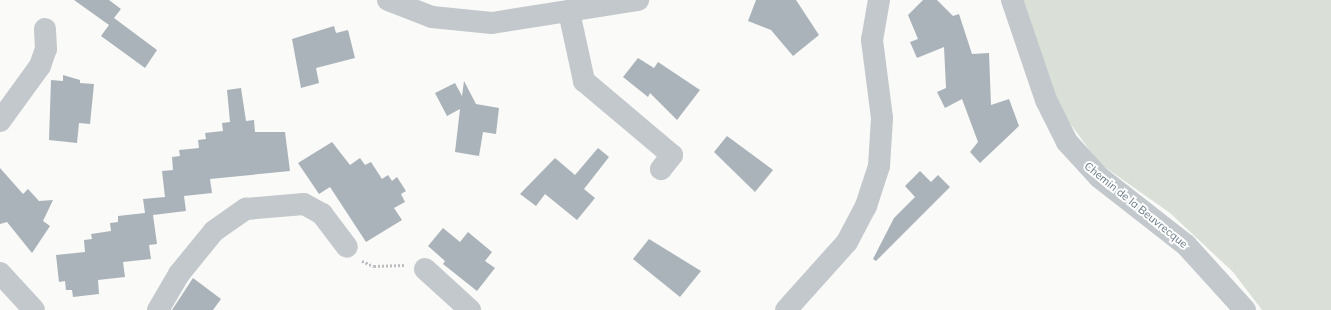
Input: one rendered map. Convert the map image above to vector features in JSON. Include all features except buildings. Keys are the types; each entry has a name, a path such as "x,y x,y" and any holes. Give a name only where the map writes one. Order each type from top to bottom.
{"street":[{"path":"401,3 445,19 492,23 638,0"},
{"path":"786,310 847,242 866,206 879,166 882,118 872,40 879,0"},
{"name":"Chemin de la Beuvrecque","path":"1012,0 1046,100 1067,142 1099,177 1186,245 1245,310"},
{"path":"569,12 584,81 672,155"},
{"path":"0,121 40,66 46,49 45,29"},
{"path":"158,310 175,280 214,231 246,209 304,204 322,214 347,247"},
{"path":"426,269 470,310"},
{"path":"0,273 34,310"}],"path":[{"path":"347,247 358,259 374,266 409,265 426,269"}],"shaded area":[{"path":"1023,0 1331,0 1331,310 1262,310 1233,272 1170,213 1099,163 1061,111"}]}
